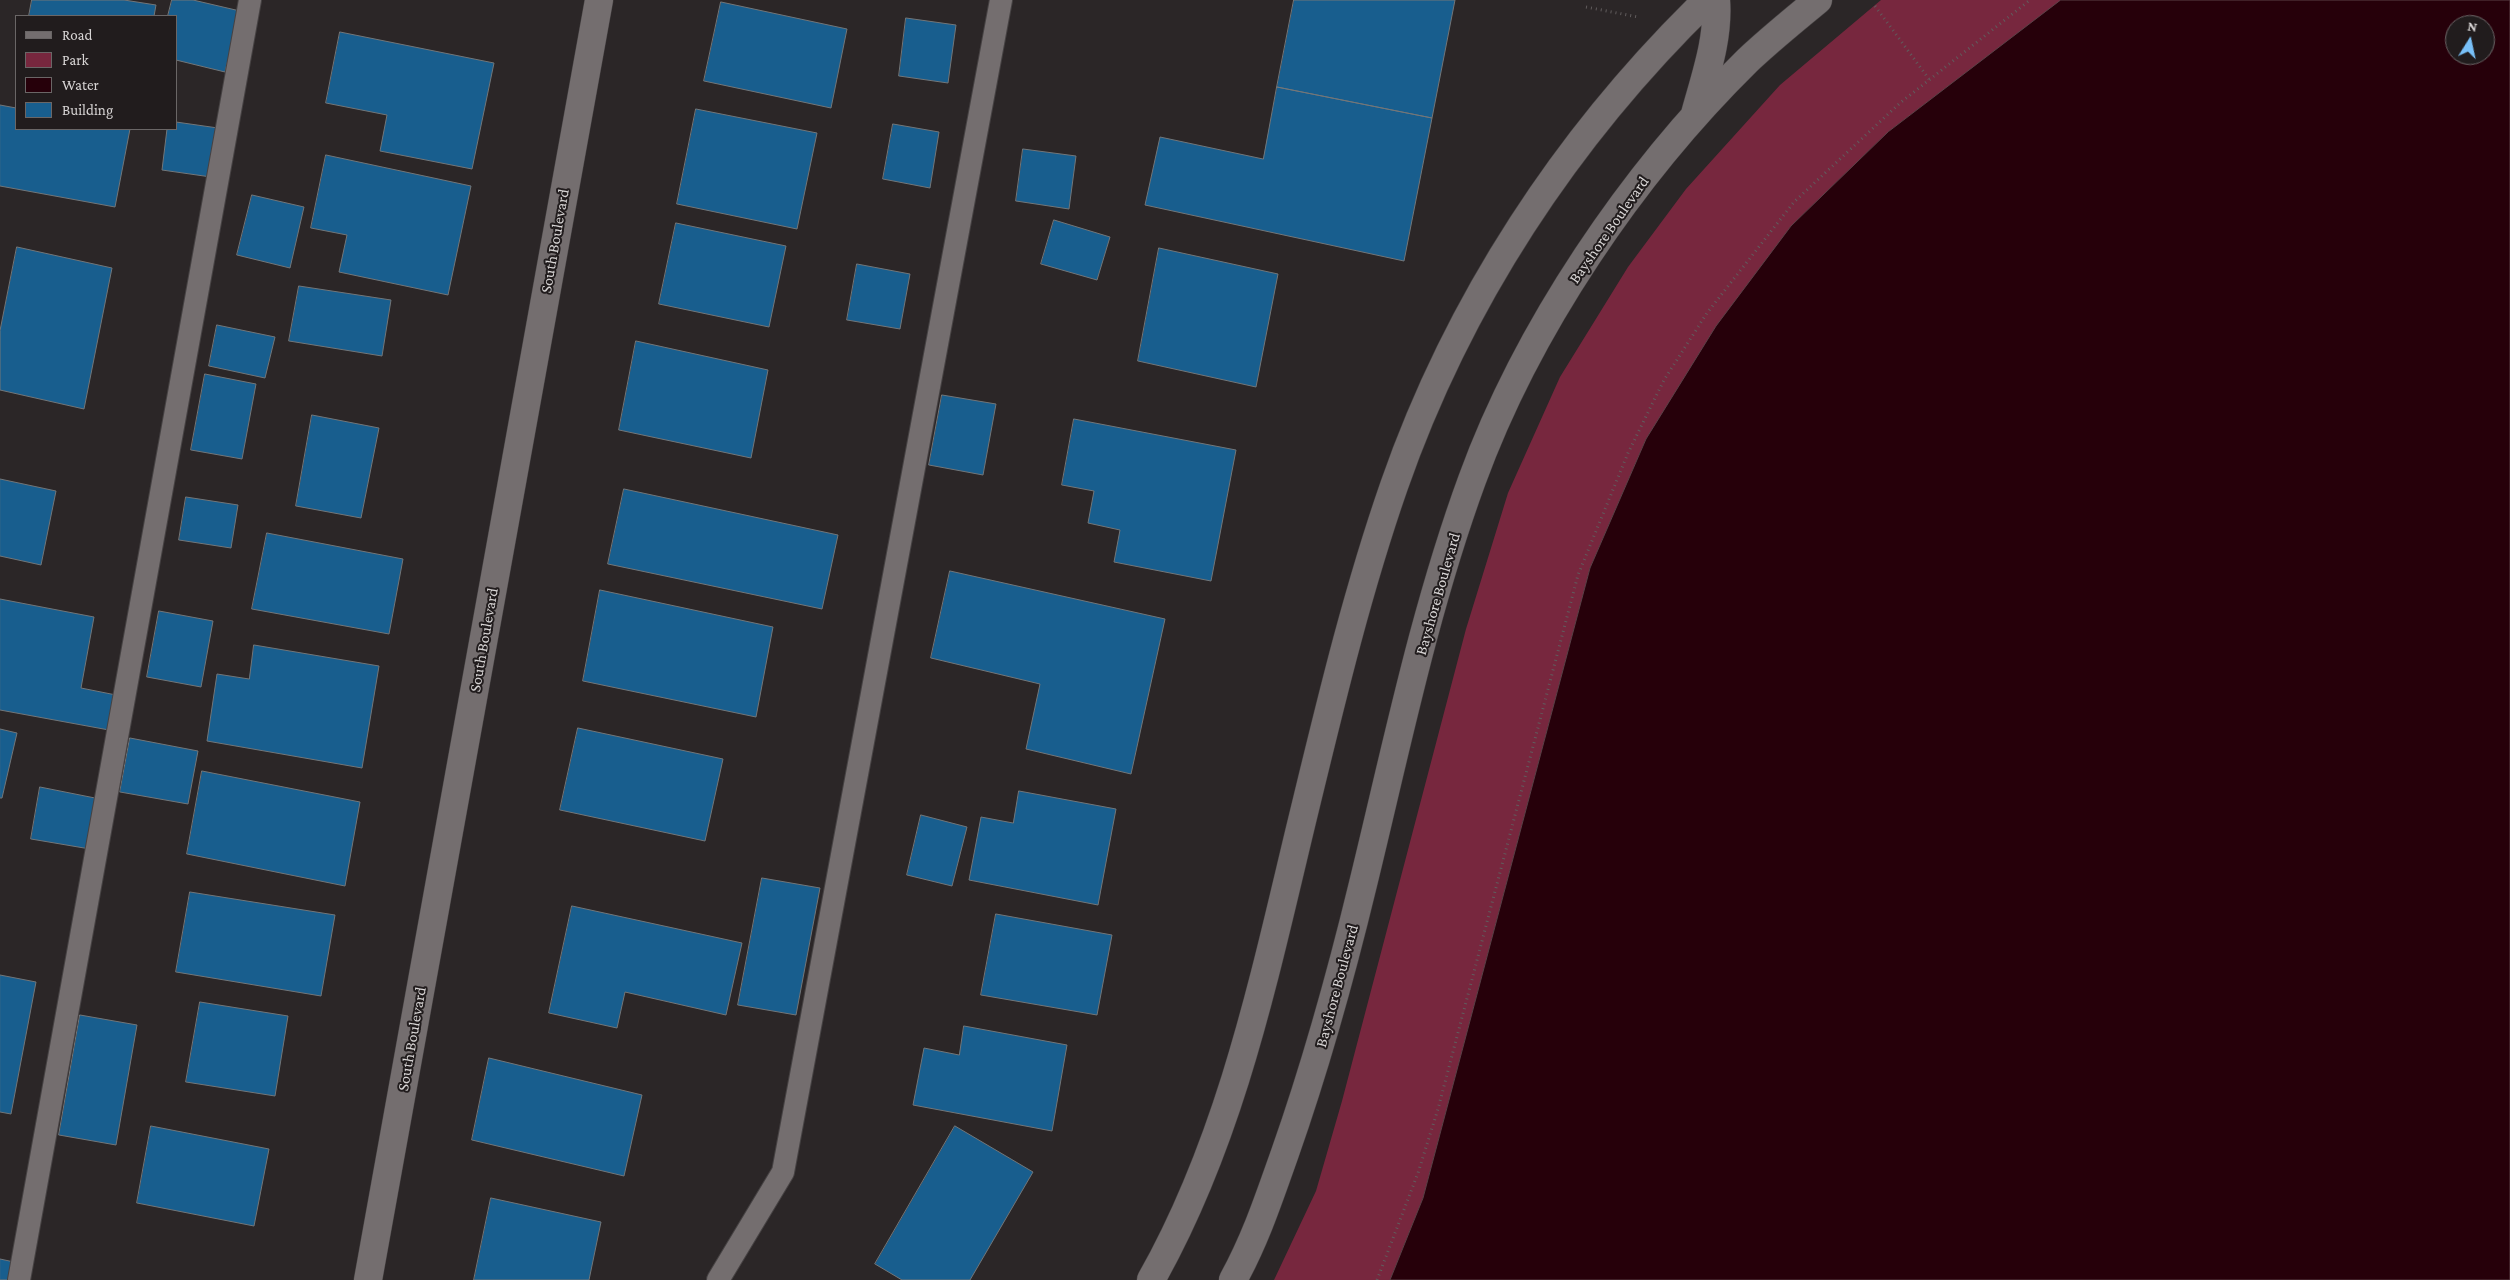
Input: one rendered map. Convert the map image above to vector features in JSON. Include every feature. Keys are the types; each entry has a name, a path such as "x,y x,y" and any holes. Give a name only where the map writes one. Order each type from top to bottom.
{"main road":[{"name":"South Boulevard","path":"368,1280 599,0"},
{"path":"1151,1280 1195,1188 1226,1111 1254,1019 1323,735 1364,581 1395,484 1433,387 1502,255 1556,173 1615,98 1680,26 1707,0"},
{"path":"1694,118 1711,59 1717,12 1716,0"},
{"name":"Bayshore Boulevard","path":"1233,1280 1253,1243 1313,1073 1342,968 1447,556 1473,478 1505,404 1556,308 1598,241 1694,118 1748,60 1818,0"}],"lane":[{"path":"19,1280 250,0"},
{"path":"718,1280 784,1172 1001,0"}],"path":[{"path":"1377,1280 1418,1174 1438,1109 1578,575 1628,453 1664,380 1707,313 1794,202 1929,79 2030,0"},
{"path":"1875,6 1929,79"},
{"path":"1586,7 1680,26"}],"green space":[{"path":"1881,0 2061,0 1888,132 1791,226 1646,439 1590,568 1423,1198 1390,1280 1274,1280 1316,1191 1342,1101 1466,629 1508,493 1560,377 1628,267 1686,189 1780,85"}],"water":[{"path":"2061,0 2510,0 2510,1280 1390,1280 1423,1198 1590,568 1646,439 1716,326 1791,226 1888,132"}],"building":[{"path":"32,0 124,0 156,5 154,15 29,15"},
{"path":"172,0 193,0 240,11 225,72 178,60 178,15 168,15"},
{"path":"1294,0 1455,0 1432,118 1277,87"},
{"path":"721,2 847,29 831,108 704,81"},
{"path":"906,18 956,25 948,83 899,76"},
{"path":"340,32 494,63 472,169 380,151 387,115 326,103"},
{"path":"1277,87 1432,118 1404,261 1145,205 1160,137 1263,159"},
{"path":"0,105 15,108 15,130 130,130 115,207 0,186"},
{"path":"696,109 817,133 797,229 677,204"},
{"path":"178,122 218,128 211,177 162,170 167,130 178,130"},
{"path":"893,124 939,132 930,188 883,179"},
{"path":"1023,149 1076,156 1069,209 1016,201"},
{"path":"326,155 471,186 448,295 339,272 347,235 311,228"},
{"path":"252,195 304,207 290,268 237,255"},
{"path":"1054,220 1110,237 1097,280 1041,264"},
{"path":"676,223 786,246 769,327 659,304"},
{"path":"17,247 112,268 84,409 0,390 0,331"},
{"path":"1159,248 1278,274 1256,387 1138,361"},
{"path":"857,264 910,274 900,329 847,320"},
{"path":"299,286 391,300 382,356 289,341"},
{"path":"217,325 275,337 265,378 209,366"},
{"path":"636,341 768,370 751,458 619,430"},
{"path":"205,374 256,384 242,459 191,450"},
{"path":"942,395 996,404 983,475 929,465"},
{"path":"312,415 379,428 361,518 296,506"},
{"path":"1074,419 1236,450 1211,581 1114,562 1120,530 1088,523 1094,491 1062,485"},
{"path":"0,479 56,491 41,565 0,556"},
{"path":"624,489 838,535 822,609 608,564"},
{"path":"186,497 238,505 231,548 179,540"},
{"path":"267,533 403,559 389,634 252,609"},
{"path":"950,571 1165,619 1131,774 1026,749 1040,684 931,658"},
{"path":"600,590 773,627 756,717 583,681"},
{"path":"0,599 94,617 81,688 116,695 109,730 0,710"},
{"path":"159,611 213,621 201,687 147,677"},
{"path":"254,645 379,666 362,768 207,741 217,674 249,679"},
{"path":"578,728 723,759 705,841 560,810"},
{"path":"0,729 17,733 2,798 0,798"},
{"path":"130,738 198,751 188,804 120,792"},
{"path":"202,771 360,802 345,886 187,854"},
{"path":"40,787 100,799 90,849 31,839"},
{"path":"1019,791 1116,809 1098,905 969,880 981,817 1013,823"},
{"path":"921,815 967,827 952,886 907,875"},
{"path":"762,878 820,888 796,1015 738,1005"},
{"path":"190,892 335,915 321,996 176,972"},
{"path":"572,906 742,943 726,1015 625,992 617,1028 549,1013"},
{"path":"996,914 1112,935 1097,1015 981,995"},
{"path":"0,975 36,982 11,1114 0,1112"},
{"path":"200,1002 288,1016 275,1096 186,1082"},
{"path":"80,1015 137,1025 116,1145 59,1135"},
{"path":"964,1026 1067,1045 1052,1131 913,1105 924,1048 959,1055"},
{"path":"489,1058 642,1095 624,1176 472,1140"},
{"path":"151,1126 269,1149 254,1226 137,1203"},
{"path":"955,1126 1033,1172 970,1280 902,1280 875,1264"},
{"path":"491,1198 601,1222 589,1280 474,1280"},
{"path":"0,1259 14,1262 11,1280 0,1280"}]}
